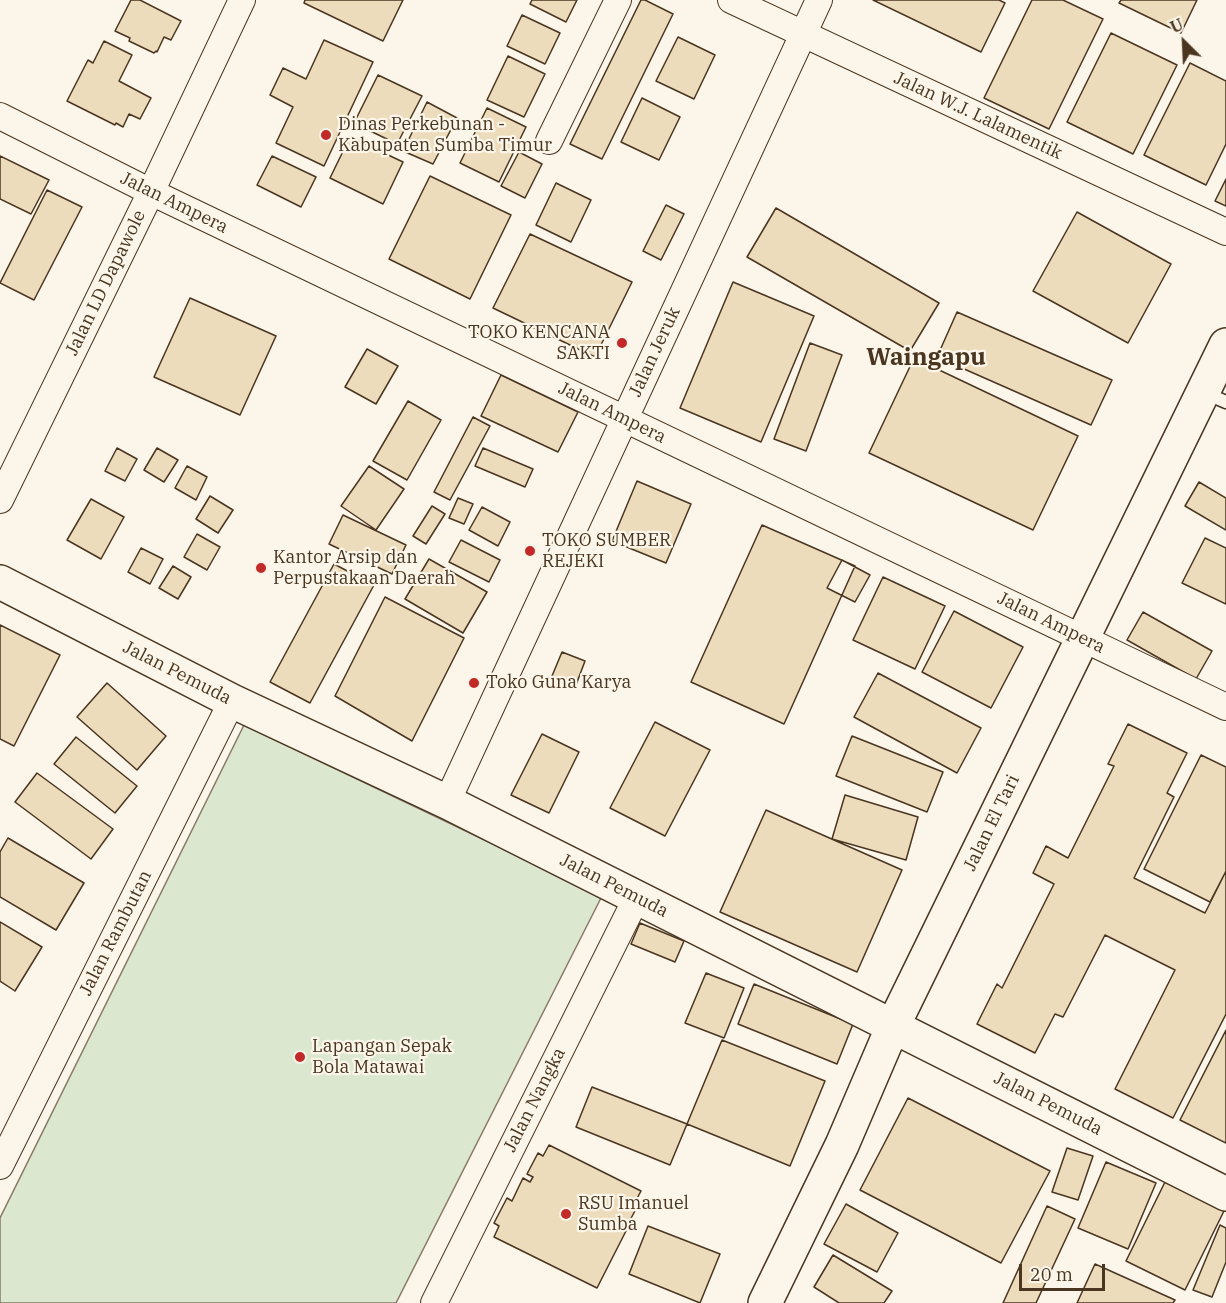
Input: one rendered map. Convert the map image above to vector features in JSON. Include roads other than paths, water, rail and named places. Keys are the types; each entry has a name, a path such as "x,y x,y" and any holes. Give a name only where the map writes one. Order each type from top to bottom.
{"street":[{"name":"Jalan LD Dapawole","path":"0,500 242,0"},
{"path":"549,141 618,0"},
{"name":"Jalan W.J. Lalamentik","path":"731,0 1226,232"},
{"name":"Jalan Jeruk","path":"447,802 623,418 819,0"},
{"name":"Jalan Ampera","path":"0,116 151,192 1226,707"},
{"name":"Jalan El Tari","path":"765,1303 842,1145 893,1026 1083,639 1215,397 1226,345"},
{"name":"Jalan Pemuda","path":"0,582 232,701 447,802 1226,1194"},
{"name":"Jalan Rambutan","path":"0,1166 232,701"},
{"name":"Jalan Nangka","path":"434,1303 637,897"}],"place":[{"name":"Dinas Perkebunan - Kabupaten Sumba Timur","path":"326,135"},
{"name":"TOKO KENCANA SAKTI","path":"622,343"},
{"name":"TOKO SUMBER REJEKI","path":"530,551"},
{"name":"Kantor Arsip dan Perpustakaan Daerah","path":"261,568"},
{"name":"Toko Guna Karya","path":"474,683"},
{"name":"Lapangan Sepak Bola Matawai","path":"300,1057"},
{"name":"RSU Imanuel Sumba","path":"566,1214"}],"district":[{"name":"Waingapu","path":"926,358"}]}
